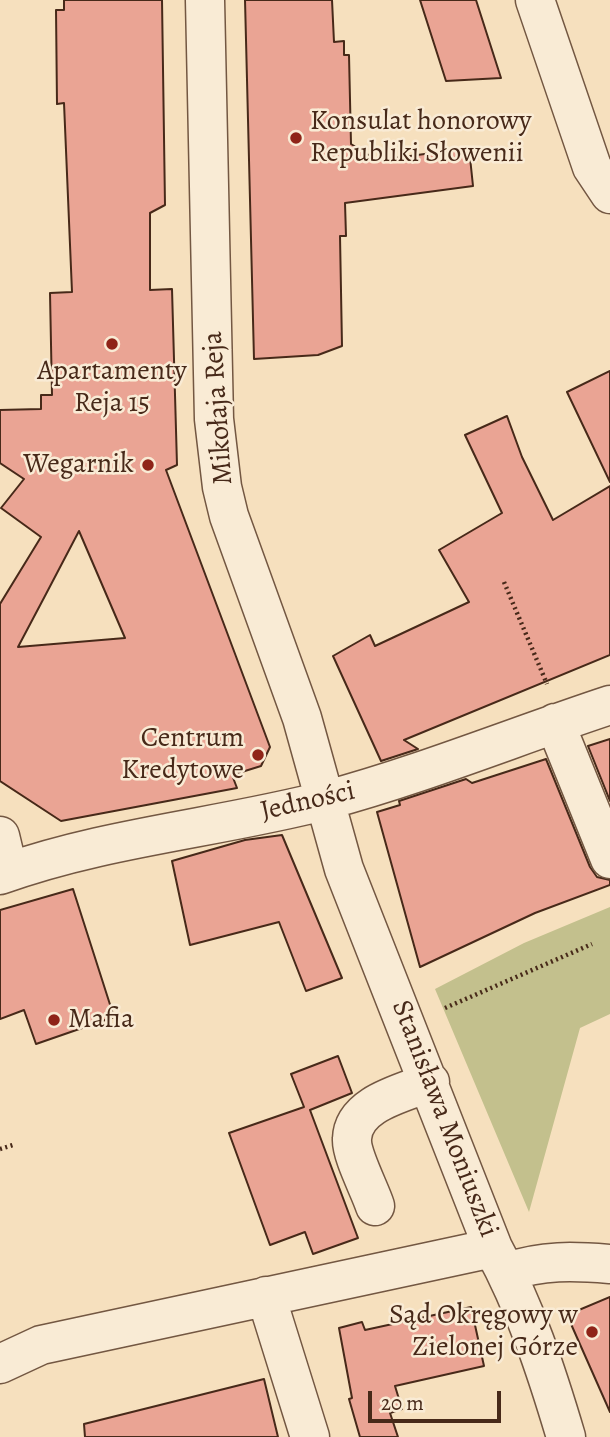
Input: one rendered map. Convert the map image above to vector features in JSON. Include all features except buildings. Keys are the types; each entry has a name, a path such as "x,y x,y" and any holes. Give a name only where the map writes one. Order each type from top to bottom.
{"street":[{"name":"Mikołaja Reja","path":"205,0 214,419 221,476 229,516 302,718 326,800"},
{"path":"534,0 592,167 610,194"},
{"name":"Jedności","path":"0,874 23,865 127,840 326,800 411,775 552,706 610,705"},
{"path":"552,706 610,859"},
{"name":"Stanisława Moniuszki","path":"326,800 344,869 552,1388 566,1437"},
{"path":"0,836 5,857 0,874"},
{"path":"376,1206 352,1141 355,1126 368,1108 430,1082"},
{"path":"0,1364 41,1345 266,1296 500,1260 534,1263 561,1260 610,1264"},
{"path":"266,1296 310,1437"}],"path":[{"path":"504,582 552,706"},
{"path":"432,1013 592,944"},
{"path":"0,1149 13,1144"}],"shaded area":[{"path":"610,907 610,1014 580,1028 529,1212 435,989 524,943"}],"place":[{"name":"Konsulat honorowy Republiki Słowenii","path":"296,138"},
{"name":"Apartamenty Reja 15","path":"112,344"},
{"name":"Wegarnik","path":"148,465"},
{"name":"Centrum Kredytowe","path":"258,755"},
{"name":"Mafia","path":"54,1020"},
{"name":"Sąd Okręgowy w Zielonej Górze","path":"592,1332"}]}
